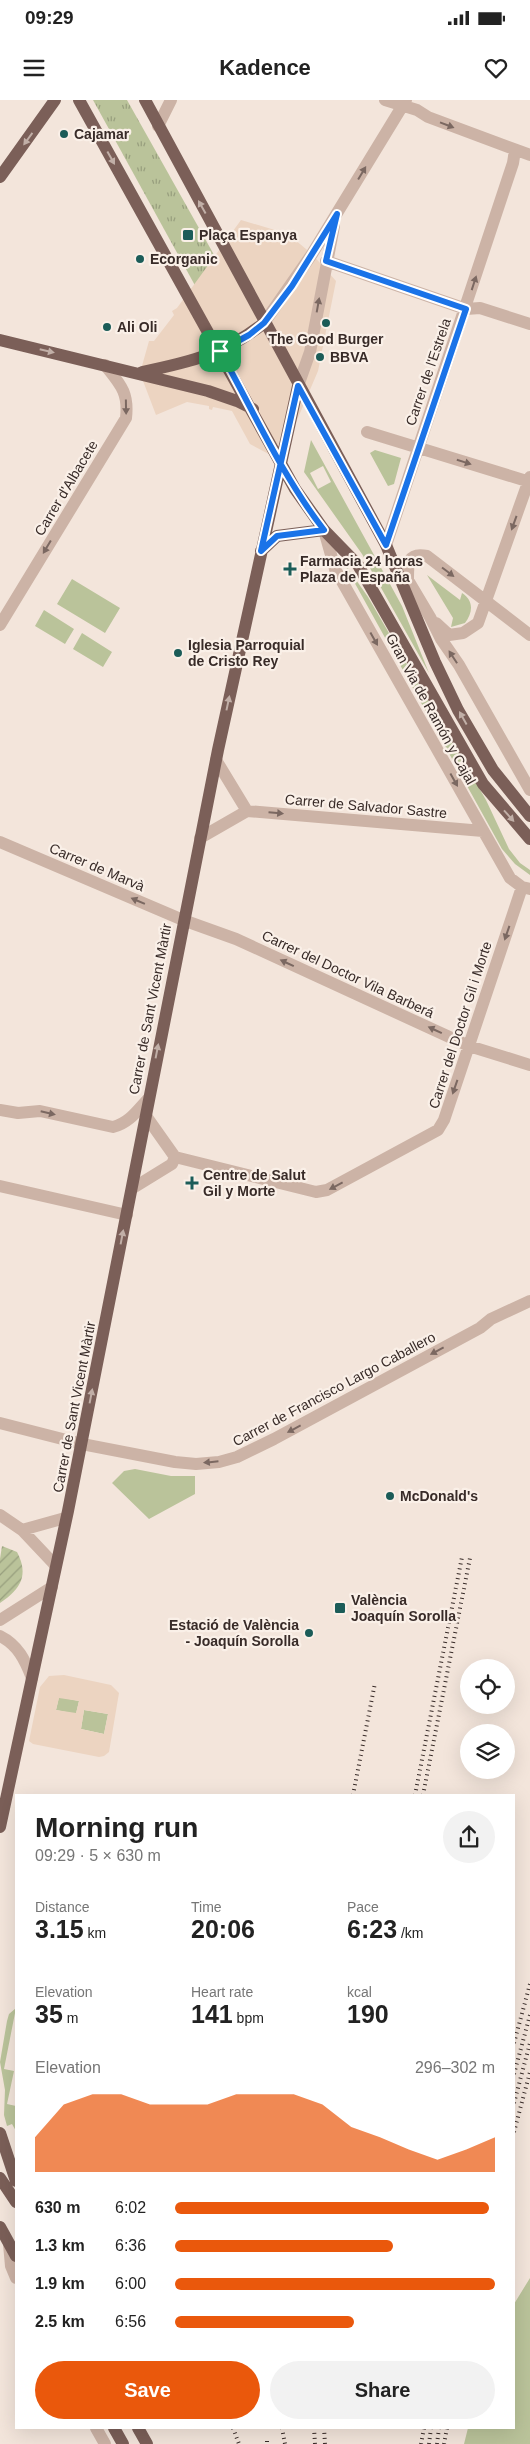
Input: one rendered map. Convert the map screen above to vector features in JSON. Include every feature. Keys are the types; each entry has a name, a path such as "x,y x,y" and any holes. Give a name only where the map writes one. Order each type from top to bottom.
{"main road":[{"path":"0,177 55,100"},
{"path":"79,100 220,351"},
{"path":"140,373 193,362 220,351 249,335 264,323 145,100"},
{"name":"Gran Via de Ramón y Cajal","path":"264,323 386,545 435,662 462,717 493,770 530,816"},
{"path":"0,340 140,373 220,395 252,409"},
{"name":"Gran Via de Ramón y Cajal","path":"220,351 304,503 324,530 348,554 369,582 483,784 530,839"},
{"name":"Carrer de Sant Vicent Màrtir","path":"0,1827 52,1587 52,1562 65,1518 82,1444 182,920 280,460 298,386"},
{"path":"261,551 277,536 324,530"},
{"path":"0,2133 15,2178"},
{"path":"0,2178 15,2200"},
{"path":"0,2227 3,2245 14,2267"},
{"path":"115,2429 123,2444"},
{"path":"139,2429 147,2444"}],"street":[{"path":"158,126 171,100"},
{"path":"385,100 404,103 530,155"},
{"path":"264,323 312,254 404,103"},
{"name":"Carrer de l'Estrela","path":"386,545 466,309 513,163 515,150"},
{"path":"298,386 310,352 326,261 337,214"},
{"path":"326,261 466,309 480,308 530,324"},
{"name":"Carrer d'Albacete","path":"0,626 126,418 127,404 124,388 105,365"},
{"path":"367,432 530,480 478,623 456,636 449,636 430,617"},
{"name":"Gran Via de Ramón y Cajal","path":"324,530 335,569 510,878 526,888"},
{"path":"408,580 409,562 412,557 418,554 427,556 487,600 530,635"},
{"name":"Gran Via de Ramón y Cajal","path":"395,565 408,580 441,640 459,665 529,789"},
{"path":"200,838 246,810 216,760"},
{"name":"Carrer de Salvador Sastre","path":"246,810 483,830"},
{"name":"Carrer de Marvà","path":"0,842 182,920"},
{"name":"Carrer del Doctor Gil i Morte","path":"176,1156 316,1192 327,1190 438,1130 444,1120 526,888"},
{"name":"Carrer del Doctor Vila Barberá","path":"182,920 236,940 469,1046 530,1065"},
{"path":"0,1110 18,1113 40,1111 113,1126 122,1125 130,1119 148,1098"},
{"path":"132,1188 172,1164 176,1156 146,1116"},
{"path":"0,1186 127,1215"},
{"name":"Carrer de Francisco Largo Caballero","path":"0,1423 82,1444 182,1463 219,1462 237,1457 472,1332 491,1319 530,1301"},
{"path":"0,1515 22,1530 52,1562"},
{"path":"22,1530 65,1518"},
{"path":"0,1620 52,1587"},
{"path":"0,1636 10,1641 21,1654 32,1678"},
{"path":"96,2429 98,2444"},
{"path":"97,2429 105,2444"}],"green space":[{"path":"93,100 127,100 231,285 203,300"},
{"path":"311,440 402,606 429,673 362,554 304,472","holes":["323,466 331,482 318,489 310,473"]},
{"path":"375,450 401,458 394,484 388,486 370,453"},
{"path":"342,560 368,597 486,800 509,849 520,863 530,870 530,875 515,864 502,849"},
{"path":"427,575 460,600 462,593 466,596 470,603 471,611 465,623 451,627 453,618"},
{"path":"72,579 120,608 105,633 57,604"},
{"path":"44,610 74,629 65,644 35,626"},
{"path":"82,633 112,652 103,667 73,649"},
{"path":"135,1469 171,1476 195,1476 195,1494 149,1519 112,1483 124,1471"},
{"path":"2,1546 17,1552 21,1560 22,1575 18,1587 0,1603 0,1559"},
{"path":"59,1697 79,1701 76,1714 56,1710"},
{"path":"84,1710 108,1714 104,1734 81,1729"},
{"path":"15,2009 4,2069 14,2071 7,2104 15,2106 15,2129 12,2124 7,2126 4,2115 5,2090 0,2062 9,2014"},
{"path":"530,2278 530,2444 464,2444 468,2429 515,2429 515,2302"}],"shaded area":[{"path":"241,220 288,234 312,254 336,281 318,371 280,460 250,444 232,411 213,407 212,410 209,409 209,406 187,402 156,415 140,373 149,341 154,341 174,315 172,311 177,308"},
{"path":"64,1675 111,1685 119,1693 109,1752 104,1756 99,1757 33,1744 29,1741 40,1687 49,1676","holes":["59,1698 79,1701 76,1713 56,1710","84,1710 108,1714 104,1734 81,1729"]}],"railway":[{"path":"415,1794 462,1557"},
{"path":"423,1794 470,1558"},
{"path":"353,1794 375,1683"},
{"path":"515,2039 530,1984"},
{"path":"515,2070 530,2015"},
{"path":"515,2099 530,2043"},
{"path":"515,2128 530,2072"},
{"path":"233,2429 239,2444"},
{"path":"282,2429 285,2444"},
{"path":"314,2429 315,2444"},
{"path":"324,2429 325,2444"},
{"path":"421,2444 424,2429"},
{"path":"429,2444 431,2429"},
{"path":"437,2444 439,2429"},
{"path":"444,2444 447,2429"}],"place":[{"name":"Cajamar","path":"64,134"},
{"name":"Plaça Espanya","path":"188,235"},
{"name":"Ecorganic","path":"140,259"},
{"name":"The Good Burger","path":"326,323"},
{"name":"Ali Oli","path":"107,327"},
{"name":"BBVA","path":"320,357"},
{"name":"Farmacia 24 horas Plaza de España","path":"290,569"},
{"name":"Iglesia Parroquial de Cristo Rey","path":"178,653"},
{"name":"Centre de Salut Gil y Morte","path":"192,1183"},
{"name":"McDonald's","path":"390,1496"},
{"name":"València Joaquín Sorolla","path":"340,1608"},
{"name":"Estació de València - Joaquín Sorolla","path":"309,1633"}],"route":[{"path":"220,351 249,335 264,323 292,286 337,214 326,261 466,309 395,513 386,545 298,386 280,460 261,551 270,540 277,536 324,530 295,489 280,460 220,351"}]}
